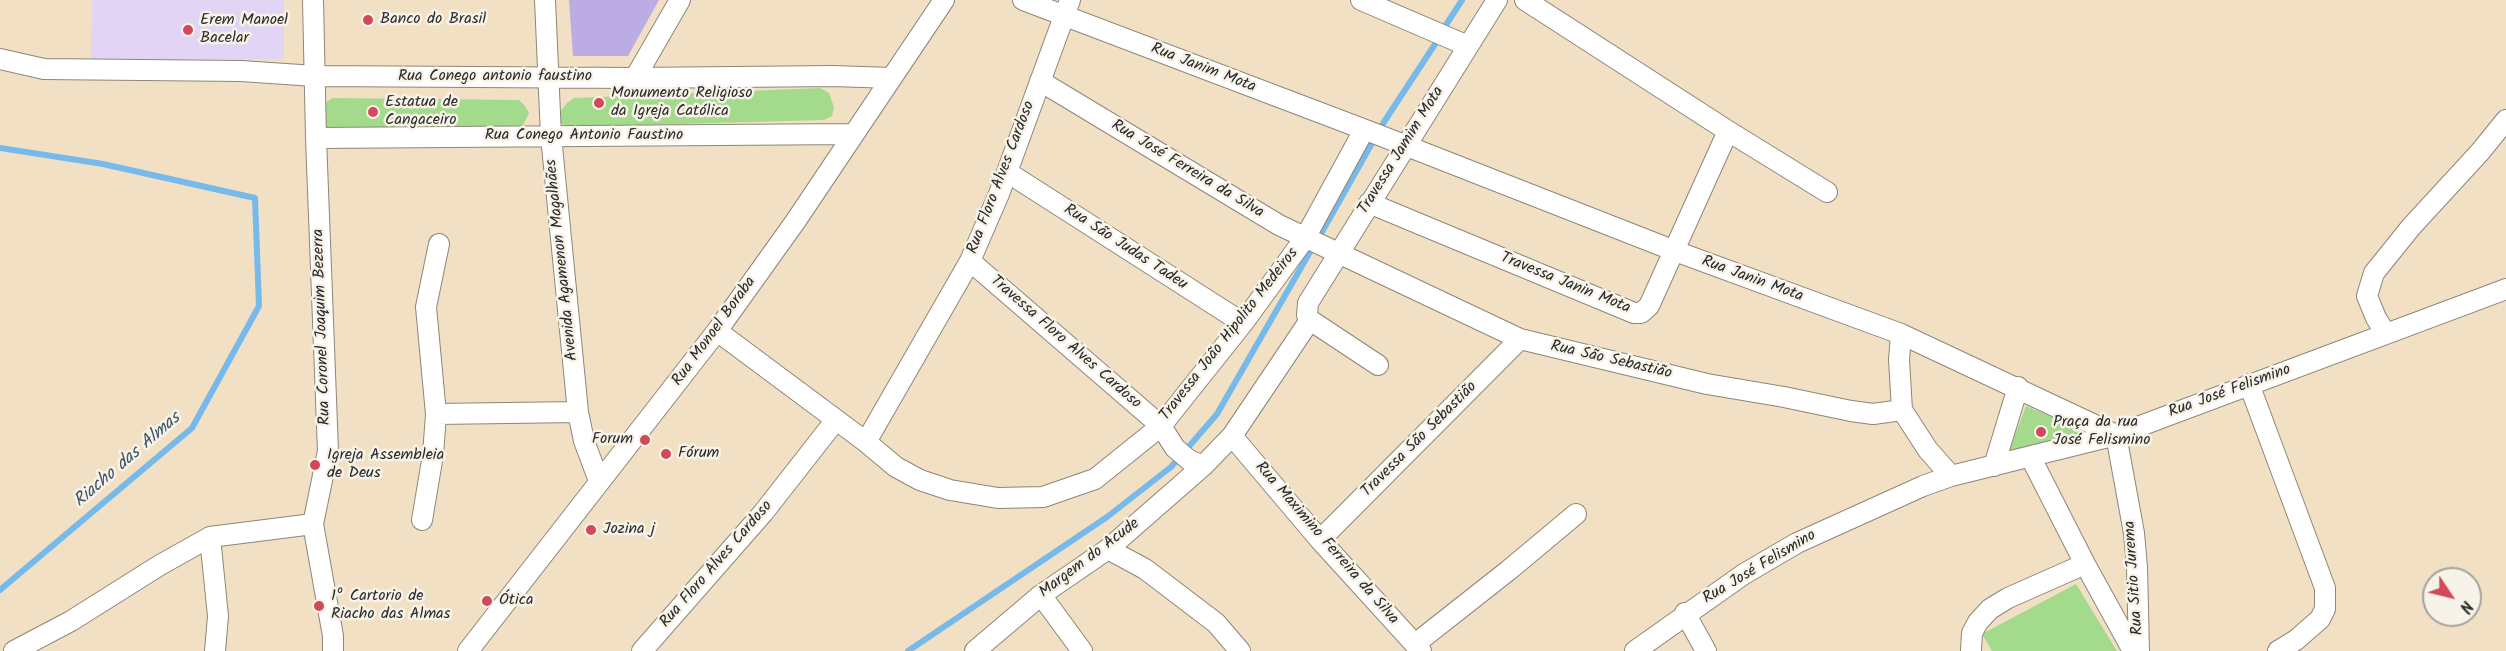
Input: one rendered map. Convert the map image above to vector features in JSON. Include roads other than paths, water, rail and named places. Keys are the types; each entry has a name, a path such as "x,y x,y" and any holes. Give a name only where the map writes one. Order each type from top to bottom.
{"street":[{"name":"Rua Coronel Joaquim Bezerra","path":"313,0 328,451 313,524 333,636 333,651"},
{"name":"Avenida Agamenon Magalhães","path":"544,0 551,136 578,412 584,441 599,481"},
{"path":"635,78 680,0"},
{"name":"Rua Monoel Boraba","path":"468,651 717,332 795,222 944,0"},
{"name":"Rua Janim Mota","path":"1023,0 1066,8 1373,133"},
{"path":"1361,0 1468,46"},
{"name":"Travessa Jamim Mota","path":"1309,312 1337,253 1497,0"},
{"path":"1525,0 1827,192"},
{"name":"Rua Floro Alves Cardoso","path":"866,442 970,261 1007,172 1066,8"},
{"path":"0,59 44,69 241,71 315,76"},
{"name":"Rua Conego antonio faustino","path":"315,76 891,78"},
{"name":"Rua José Ferreira da Silva","path":"1040,81 1279,225 1337,253"},
{"path":"2386,334 2367,296 2374,273 2411,227 2506,120"},
{"name":"Travessa Janin Mota","path":"1369,203 1634,313 1644,312 1675,251 1728,131"},
{"name":"Rua Janin Mota","path":"1373,133 1675,251 1901,334 2116,435"},
{"name":"Travessa João Hipolito Medeiros","path":"866,442 896,467 920,480 950,490 998,498 1043,497 1095,479 1161,426 1243,323 1305,238 1373,133"},
{"name":"Rua Conego Antonio Faustino","path":"316,138 853,134"},
{"name":"Rua São Judas Tadeu","path":"1007,172 1243,323"},
{"path":"422,520 433,455 436,414 426,307 439,244"},
{"name":"Rua São Sebastião","path":"1337,253 1520,339 1707,384 1851,411 1873,414 1902,410"},
{"name":"Travessa Floro Alves Cardoso","path":"970,261 1161,426 1189,458"},
{"name":"Rua José Felismino","path":"1635,651 1685,613 1744,574 1797,543 1845,520 1951,476 2031,458 2116,435 2506,289"},
{"path":"1232,436 1309,312 1378,365"},
{"path":"717,332 866,442"},
{"path":"1901,334 1899,360 1902,410 1928,450 1951,476"},
{"name":"Travessa São Sebastião","path":"1320,540 1520,339"},
{"path":"2249,384 2325,588 2325,609 2320,619 2278,651"},
{"path":"1994,466 2018,387"},
{"path":"436,414 578,412"},
{"name":"Rua Floro Alves Cardoso","path":"642,651 763,513 835,421"},
{"name":"Rua Sitio Jurema","path":"2116,435 2134,533 2139,651"},
{"name":"Margem do Acude","path":"975,651 1041,595 1108,549 1189,458 1232,436"},
{"name":"Rua Maximino Ferreira da Silva","path":"1232,436 1320,540 1418,648"},
{"path":"2031,458 2133,651"},
{"path":"1418,648 1576,513"},
{"path":"14,651 71,621 160,565 210,537 313,524"},
{"path":"210,537 219,616 215,651"},
{"path":"1108,549 1145,569 1216,623 1240,651"},
{"path":"1971,651 1972,633 1990,609 2008,598 2085,564"},
{"path":"1041,595 1082,651"},
{"path":"1685,613 1706,651"}],"waterway":[{"path":"1442,31 1462,0"},
{"path":"1318,239 1384,122 1439,38"},
{"name":"Riacho das Almas","path":"0,148 103,164 255,198 259,306 192,428 0,590"},
{"path":"908,651 1107,517 1171,467 1217,414 1314,245"}],"place":[{"name":"Banco do Brasil","path":"368,20"},
{"name":"Erem Manoel Bacelar","path":"188,30"},
{"name":"Monumento Religioso da Igreja Católica","path":"599,103"},
{"name":"Estatua de Cangaceiro","path":"373,112"},
{"name":"Praça da rua José Felismino","path":"2041,432"},
{"name":"Forum","path":"645,440"},
{"name":"Fórum","path":"666,454"},
{"name":"Igreja Assembleia de Deus","path":"315,465"},
{"name":"Jozina j","path":"591,530"},
{"name":"Ótica","path":"487,601"},
{"name":"1º Cartorio de Riacho das Almas","path":"319,606"}]}
